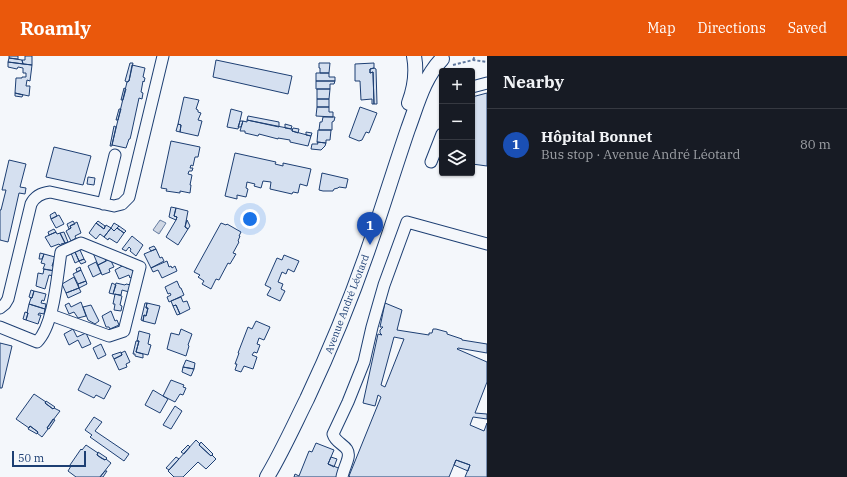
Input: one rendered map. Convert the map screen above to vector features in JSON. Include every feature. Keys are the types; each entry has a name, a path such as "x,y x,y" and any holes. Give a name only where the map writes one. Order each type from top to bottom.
{"main road":[{"name":"Avenue André Léotard","path":"258,477 288,422 319,356 342,300 390,157 412,97 416,79 416,64 414,56"},
{"path":"422,56 447,61"},
{"name":"Avenue André Léotard","path":"267,477 295,424 329,351 346,309 362,268 398,158 426,82 435,66 447,61"}],"street":[{"path":"0,308 8,299 31,204 35,198 40,194 50,192 114,206 122,204 129,197 163,56"},
{"path":"475,86 487,83"},
{"path":"431,162 440,140"},
{"path":"103,204 115,155"},
{"path":"342,477 348,457 348,450 334,439 333,434 364,362 384,285 407,222 487,244"},
{"path":"0,327 37,342 41,338 51,315 61,252 81,243 140,267 124,331 109,336 51,315"}],"path":[{"path":"473,60 475,56"},
{"path":"447,61 453,64 473,60 487,62"}],"water":[{"path":"160,220 166,223 159,234 153,230"}],"building":[{"path":"9,56 18,56 18,59 9,58"},
{"path":"25,56 32,56 32,65 23,64 22,60 25,60"},
{"path":"9,58 22,60 23,64 8,62"},
{"path":"216,60 292,76 288,94 213,77"},
{"path":"8,62 32,65 30,81 27,80 26,86 30,86 29,96 15,93 16,78 26,77 26,73 23,73 23,68 18,67 17,69 8,67"},
{"path":"130,63 133,63 129,81 127,82 125,81"},
{"path":"319,63 330,63 329,73 320,73"},
{"path":"374,63 374,68 370,69 370,73 373,72 374,104 372,104 372,99 361,100 360,81 355,81 355,64"},
{"path":"132,65 145,68 143,77 145,78 141,92 143,93 142,99 139,98 130,139 126,148 112,145"},
{"path":"370,69 376,69 377,104 374,104 373,72 370,73"},
{"path":"316,73 329,73 329,77 335,77 335,81 316,81"},
{"path":"316,81 335,81 334,84 330,84 330,89 316,89"},
{"path":"124,88 126,89 123,100 121,100"},
{"path":"317,89 330,89 329,99 317,99"},
{"path":"15,93 23,95 22,97 15,96"},
{"path":"487,93 487,166 475,164 475,96"},
{"path":"184,97 199,100 196,109 201,113 198,120 202,121 198,136 180,132 181,125 178,124"},
{"path":"317,99 329,99 329,107 317,107"},
{"path":"317,107 329,107 329,112 333,112 333,117 316,116"},
{"path":"360,107 377,113 369,133 366,132 362,140 359,141 349,137"},
{"path":"119,109 121,109 118,120 116,120"},
{"path":"231,109 242,112 238,129 227,127"},
{"path":"248,116 279,122 279,127 247,120"},
{"path":"323,117 335,117 334,121 332,122 332,130 319,130 320,122 322,122"},
{"path":"247,120 292,129 292,131 311,136 308,146 290,142 290,140 278,139 259,134 258,136 245,133 245,131 240,131 243,121 247,122"},
{"path":"240,121 243,121 241,127 238,127"},
{"path":"178,124 181,125 180,132 176,131"},
{"path":"285,124 292,126 291,129 285,128"},
{"path":"114,126 116,127 112,146 110,146"},
{"path":"293,128 299,129 298,133 292,131"},
{"path":"318,130 331,130 330,140 326,140 326,143 317,142"},
{"path":"306,132 312,133 311,136 306,135"},
{"path":"171,141 200,147 198,157 195,157 193,166 191,165 190,168 193,168 192,171 189,171 188,174 192,175 190,193 166,191 167,189 161,188"},
{"path":"317,142 326,143 321,150 311,149 312,144 318,144"},
{"path":"54,147 91,156 83,185 46,177"},
{"path":"235,153 276,162 275,164 283,166 283,163 311,169 307,186 300,184 298,193 293,192 292,194 270,189 271,182 263,181 261,188 254,186 255,184 247,182 246,188 248,189 246,197 237,195 237,199 225,196"},
{"path":"9,160 26,164 20,187 26,188 25,194 19,193 8,242 0,240 0,210 6,190 2,190"},
{"path":"322,173 348,179 346,188 339,187 333,191 319,190"},
{"path":"88,177 95,178 94,185 87,184"},
{"path":"171,207 176,208 174,216 177,217 176,220 169,217"},
{"path":"176,208 188,211 185,227 188,229 178,245 166,237 176,220 177,217 174,216"},
{"path":"55,212 57,216 51,219 50,215"},
{"path":"59,215 64,224 56,228 51,219"},
{"path":"187,220 190,226 188,229 185,227"},
{"path":"73,221 75,224 70,226 71,228 69,229 67,224"},
{"path":"98,221 105,226 104,229 96,223"},
{"path":"77,222 81,233 75,236 76,238 71,241 66,231 71,228 70,226"},
{"path":"96,223 104,229 106,225 111,228 104,237 100,234 96,239 89,233"},
{"path":"114,223 119,226 114,231 111,228"},
{"path":"221,223 227,224 241,232 239,242 233,253 236,254 230,264 228,263 219,280 216,279 211,289 202,284 204,281 198,277 200,275 194,272"},
{"path":"119,226 126,231 124,233 117,228"},
{"path":"111,228 114,231 117,228 124,233 117,243 104,237"},
{"path":"54,229 56,232 49,235 48,232"},
{"path":"56,232 57,234 60,233 65,243 61,244 61,246 59,244 51,247 45,237"},
{"path":"64,232 68,242 65,243 60,233"},
{"path":"132,236 143,245 136,256 130,251 131,249 129,247 126,251 122,249"},
{"path":"154,246 156,249 151,251 149,248"},
{"path":"156,249 160,258 162,257 164,261 151,268 144,254"},
{"path":"80,250 84,259 79,261 75,252"},
{"path":"75,252 79,261 75,263 71,253"},
{"path":"40,253 44,254 42,259 39,259"},
{"path":"93,253 104,257 106,261 98,265"},
{"path":"44,254 55,257 52,266 56,267 55,271 43,269 45,264 41,263"},
{"path":"284,255 299,261 294,272 288,269 286,274 282,272 278,282 283,284 281,289 285,291 280,301 267,295 271,288 265,285 277,258 282,260"},
{"path":"84,259 86,262 81,264 79,261"},
{"path":"110,259 114,267 109,269 110,272 102,275 98,265"},
{"path":"167,261 169,267 171,266 172,268 175,266 177,271 162,278 158,270 153,272 151,268"},
{"path":"96,262 101,273 93,277 88,266"},
{"path":"124,265 126,268 131,267 135,275 130,278 129,275 119,279 115,270"},
{"path":"80,267 81,270 77,272 76,269"},
{"path":"44,269 55,271 53,276 49,275 45,289 36,286 38,273 43,274"},
{"path":"81,270 86,281 78,284 73,274"},
{"path":"74,277 79,288 66,293 62,284"},
{"path":"86,281 87,284 79,288 78,284"},
{"path":"177,281 184,295 169,302 167,297 171,295 170,293 168,294 165,287"},
{"path":"112,283 116,285 113,294 109,293"},
{"path":"116,283 131,285 129,292 122,290 121,295 113,294"},
{"path":"79,288 81,292 68,298 66,293"},
{"path":"31,290 34,291 32,298 29,297"},
{"path":"34,291 46,294 44,301 42,300 41,303 46,304 45,309 29,304"},
{"path":"115,294 122,296 120,305 122,306 121,311 114,310 115,304 113,304"},
{"path":"181,297 183,302 187,301 190,309 180,314 176,305 173,306 171,301"},
{"path":"81,302 86,316 78,318 74,312 69,314 65,305 69,303 71,307"},
{"path":"145,303 147,303 146,308 148,308 146,316 144,315 143,321 141,320"},
{"path":"147,303 160,306 155,324 143,321 144,315 146,316 148,308 146,308"},
{"path":"385,303 402,310 397,330 429,335 429,333 432,333 433,329 436,329 447,332 447,334 462,340 487,344 487,353 457,349 487,362 487,382 475,413 487,414 487,419 473,417 470,425 484,431 487,423 487,477 465,477 470,465 456,460 449,477 349,476 381,397 378,395 375,406 363,403 378,334 382,335 380,330 383,327 380,327","holes":["394,337 404,339 385,387 381,385"]},
{"path":"29,304 45,309 44,314 39,313 38,315 41,315 38,324 26,320"},
{"path":"91,305 99,321 95,324 88,320 83,307"},
{"path":"176,305 180,314 177,315 173,306"},
{"path":"111,311 115,321 117,320 119,325 110,329 109,327 106,327 102,316"},
{"path":"25,312 28,313 26,320 23,319"},
{"path":"256,321 270,327 264,340 259,338 257,344 260,345 257,353 254,352 252,355 257,357 253,369 244,366 241,372 235,370 238,353 248,327 252,329"},
{"path":"73,329 77,337 86,333 91,344 82,348 78,340 69,345 64,334"},
{"path":"181,329 192,334 186,356 167,349 171,333 179,335"},
{"path":"139,331 150,334 148,344 151,345 148,355 136,352 139,341 137,341"},
{"path":"136,341 139,341 136,352 143,354 143,358 133,354"},
{"path":"0,343 12,346 2,388 0,388"},
{"path":"101,344 106,355 98,359 93,348"},
{"path":"125,351 130,362 126,364 127,367 119,370 114,359 122,355 121,353"},
{"path":"121,352 122,355 114,359 112,355"},
{"path":"186,360 195,363 194,369 183,367"},
{"path":"183,367 194,369 191,376 182,372"},
{"path":"86,374 111,386 104,399 96,395 94,398 78,390"},
{"path":"171,380 184,385 183,387 186,388 183,395 180,394 175,402 163,396"},
{"path":"153,390 168,399 160,413 145,405"},
{"path":"34,394 53,409 54,408 60,411 42,437 30,426 29,428 16,419"},
{"path":"46,401 55,407 53,409 45,403"},
{"path":"175,406 182,411 171,429 163,425"},
{"path":"94,417 102,422 95,431 129,454 124,461 90,437 92,435 85,430"},
{"path":"53,419 55,420 49,429 47,428"},
{"path":"30,426 38,432 37,434 28,429"},
{"path":"196,440 200,444 199,445 216,459 206,469 198,462 183,477 174,477 168,471"},
{"path":"201,442 213,454 211,456 199,445"},
{"path":"316,443 334,450 328,464 341,469 338,477 294,477 295,474 299,476 309,451 312,452"},
{"path":"86,445 98,453 97,455 101,458 106,459 111,463 100,477 76,477 68,471 71,466 70,465 81,449 82,450"},
{"path":"188,445 190,447 184,454 181,452"},
{"path":"98,452 107,458 105,460 97,455"},
{"path":"176,457 179,459 169,470 166,468"},
{"path":"331,457 337,459 334,467 328,464"},
{"path":"456,460 470,465 468,471 454,465"},
{"path":"105,471 107,471 103,477 100,477"}],"place":[{"name":"Hôpital Bonnet","path":"370,245"}]}
